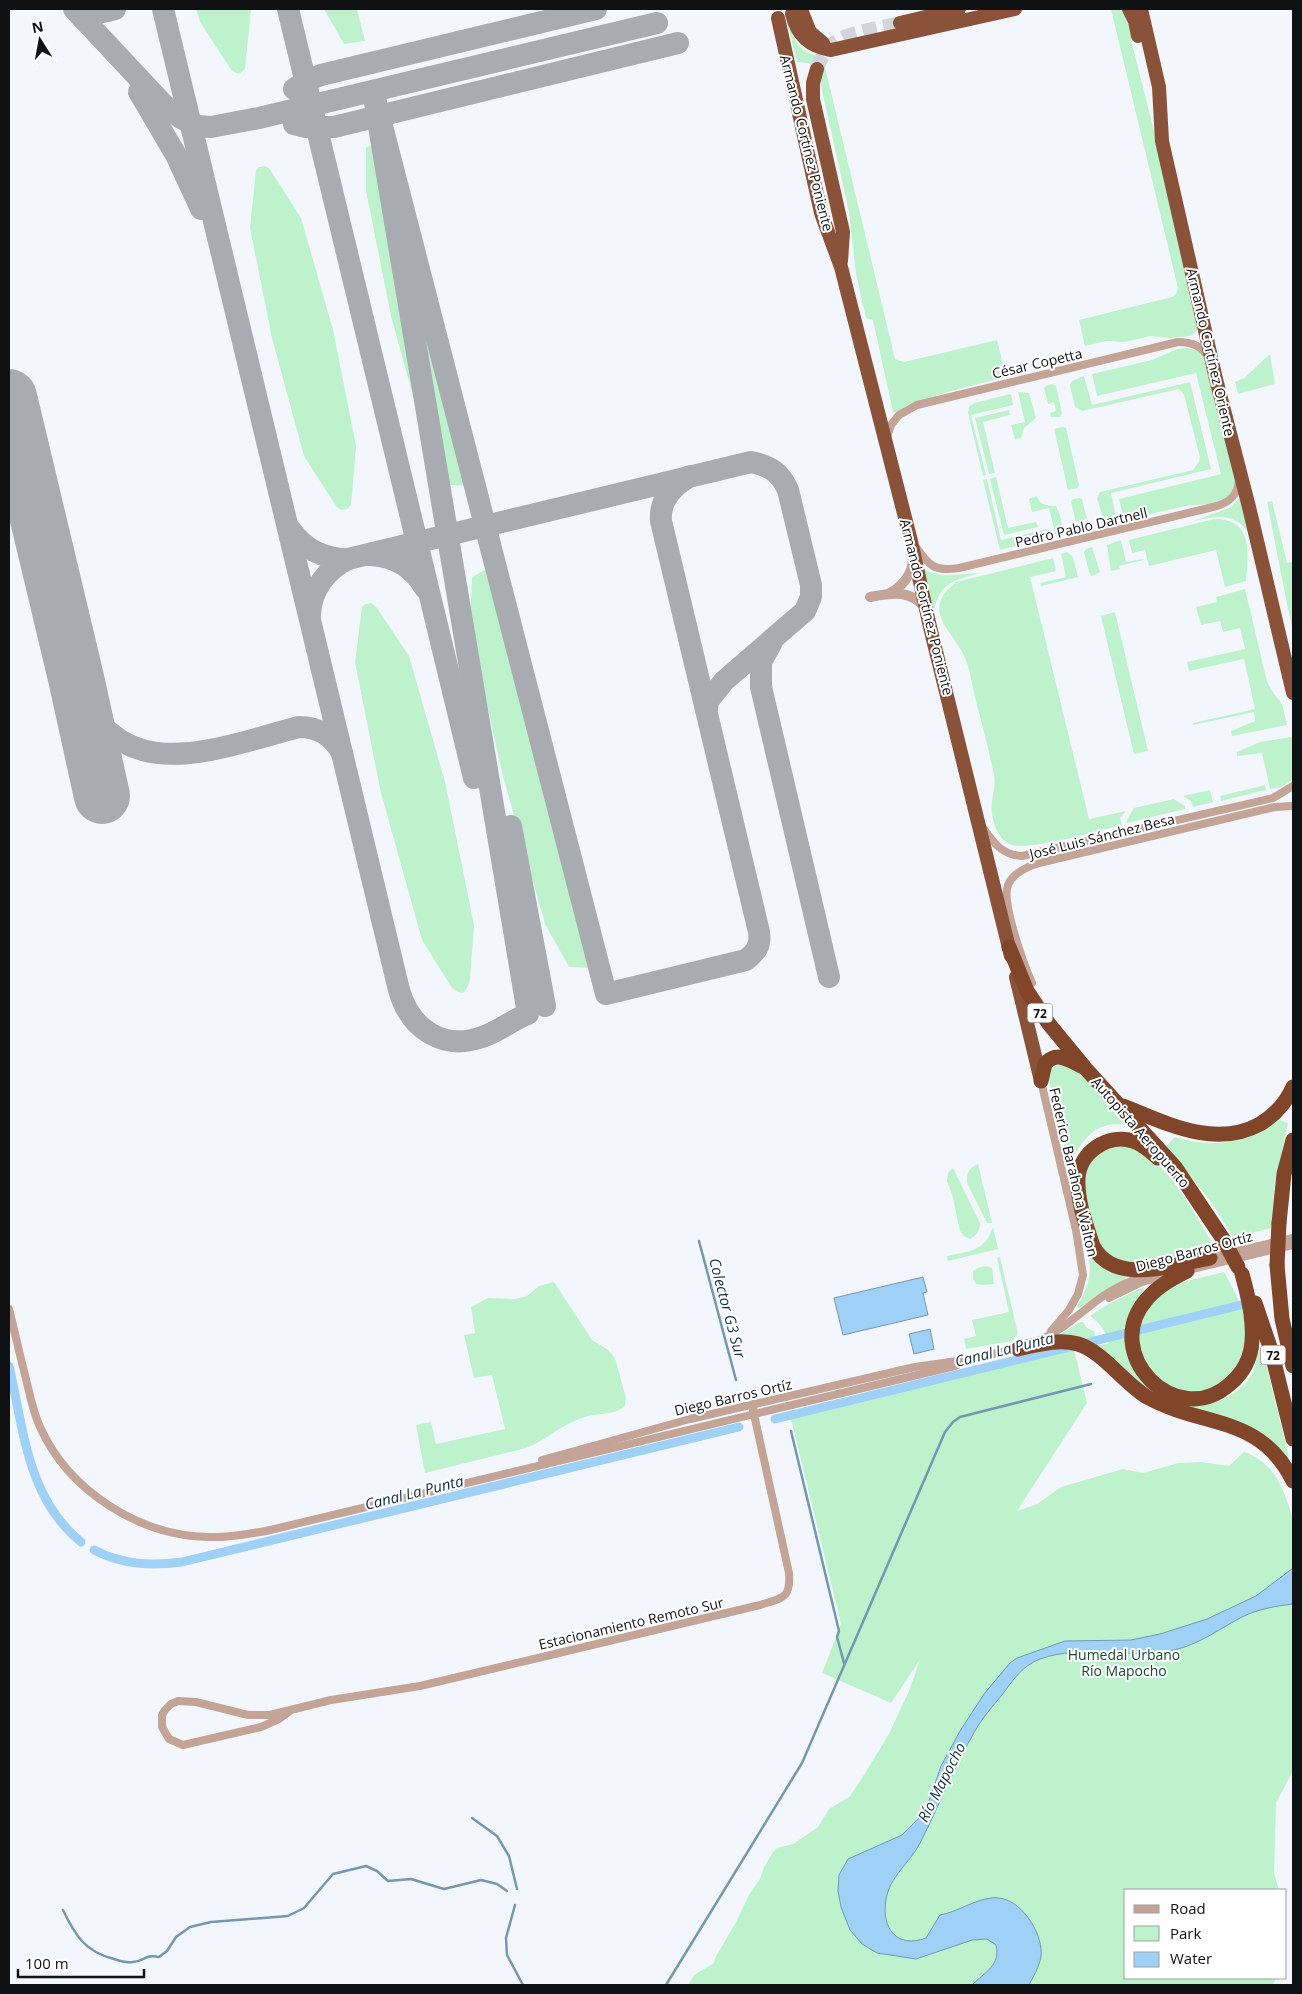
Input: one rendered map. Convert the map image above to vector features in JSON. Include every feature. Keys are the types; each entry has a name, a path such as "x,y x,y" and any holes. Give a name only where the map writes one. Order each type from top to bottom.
{"highway":[{"path":"900,24 959,9"},
{"name":"Armando Cortínez Poniente","path":"1015,9 831,50 821,49 812,44 798,32 790,15 821,213 841,267 913,547 1041,1081"},
{"path":"1129,9 1135,21 1162,142"},
{"name":"Armando Cortínez Oriente","path":"1141,9 1159,87 1162,142 1212,363 1293,693"},
{"name":"Armando Cortínez Poniente","path":"817,69 813,83 813,100 843,232 841,267"},
{"name":"Autopista Aeropuerto","path":"1009,947 1027,991 1049,1024 1086,1069 1160,1149 1191,1189 1223,1239 1240,1270 1259,1313 1271,1350 1293,1439"},
{"path":"1041,1081 1045,1064 1055,1057 1064,1057 1086,1069"},
{"path":"1119,1105 1187,1130 1222,1134 1242,1131 1265,1121 1281,1107 1293,1087"},
{"path":"1191,1189 1144,1146 1124,1139 1109,1141 1095,1148 1085,1158 1079,1172 1079,1195 1093,1246 1097,1253 1108,1263 1122,1269 1135,1270 1210,1258"},
{"name":"72","path":"1293,1140 1284,1174 1279,1223 1278,1272 1282,1319 1293,1366"},
{"path":"1284,1174 1293,1156"},
{"path":"1187,1271 1159,1287 1147,1298 1139,1310 1133,1332 1138,1365 1147,1378 1159,1389 1172,1395 1187,1398 1203,1397 1220,1391 1239,1374 1250,1351 1252,1323 1240,1270"},
{"path":"1278,1272 1293,1320"},
{"path":"1018,1348 1056,1342 1070,1342 1087,1348 1128,1384 1148,1397 1256,1437 1275,1453 1293,1481"}],"street":[{"name":"César Copetta","path":"887,450 887,437 894,420 904,410 917,405 1178,342 1188,342 1197,346 1206,353 1212,363"},
{"name":"Pedro Pablo Dartnell","path":"913,547 928,564 944,570 959,568 1224,504 1238,490 1238,466"},
{"path":"889,594 896,590 909,576 913,566 913,547"},
{"path":"870,597 901,593 912,596 921,602 927,611"},
{"name":"José Luis Sánchez Besa","path":"979,822 1002,851 1011,855 1022,856 1273,798 1293,786"},
{"name":"José Luis Sánchez Besa","path":"1049,1024 1020,953 1011,919 1006,892 1009,883 1015,875 1038,863 1275,807 1293,806"},
{"name":"Federico Barahona Walton","path":"1038,1341 1061,1322 1078,1294 1083,1275 1076,1230 1041,1081"},
{"name":"Diego Barros Ortíz","path":"9,1309 34,1411 44,1436 58,1458 80,1483 107,1504 135,1520 179,1534 209,1537 245,1534 504,1472 622,1437 754,1404 915,1367 971,1359 1018,1348 1054,1333 1098,1299 1126,1283 1152,1273 1293,1238"},
{"name":"Diego Barros Ortíz","path":"1081,1314 1142,1282 1160,1276 1293,1245"},
{"name":"Diego Barros Ortíz","path":"504,1472 544,1465 955,1366 971,1359"},
{"name":"Estacionamiento Remoto Sur","path":"290,1711 279,1719 261,1727 183,1745 169,1739 162,1727 161,1721 165,1710 171,1704 178,1701 196,1702 248,1715 270,1715 348,1697 420,1686 760,1605 784,1596 789,1590 789,1573 754,1414 754,1404"}],"green space":[{"path":"196,9 251,9 245,69 239,74 232,71 200,22"},
{"path":"324,9 357,9 365,41 344,44"},
{"path":"1111,9 1124,9 1131,32 1131,40 1165,174 1198,329 1191,336 1169,338 1150,336 1125,342 1107,341 1085,346 1079,320 1172,297 1176,294 1178,288"},
{"path":"786,18 801,48 810,53 827,57 824,63 895,359 904,362 997,340 1006,377 947,392 906,406 898,412 893,412 873,320 866,318 856,274 849,212 821,86 820,76 822,67 797,62"},
{"path":"389,139 473,486 450,485 426,443 391,316 366,191 366,148 376,142"},
{"path":"265,166 269,168 301,218 333,330 356,446 351,505 347,509 341,510 336,506 304,456 272,338 250,228 256,170 259,167"},
{"path":"1177,349 1196,350 1204,355 1235,474 1236,487 1227,498 1217,503 1186,506 1124,520 1119,499 1221,474 1196,373 1097,396 1092,374 1152,360"},
{"path":"1270,354 1275,384 1238,394 1235,382 1244,378"},
{"path":"1084,376 1092,405 1190,382 1211,469 1111,493 1117,523 1104,521 1097,498 1100,492 1193,470 1200,457 1184,395 1179,389 1082,411 1075,407 1070,385 1072,381"},
{"path":"1052,384 1056,386 1062,414 1060,417 1051,417 1050,413 1056,411 1054,402 1048,404 1044,388"},
{"path":"1018,392 1029,393 1036,418 1024,428 1021,438 1015,439 1011,425 1025,422"},
{"path":"1011,394 1013,405 971,415 986,475 983,476 968,413 969,407 974,403"},
{"path":"1009,410 1010,415 983,422 995,473 989,474 975,418"},
{"path":"1066,428 1079,485 1078,488 1068,490 1054,429"},
{"path":"996,477 1008,528 1036,522 1038,527 1004,535 990,479"},
{"path":"987,479 1001,540 1047,529 1049,538 1000,550 983,480"},
{"path":"1037,496 1042,503 1056,506 1062,525 1059,536 1056,537 1049,508 1032,512 1029,499"},
{"path":"1240,498 1251,536 1239,522 1225,517 1193,521 1229,508"},
{"path":"1073,499 1082,499 1087,519 1076,522 1071,502"},
{"path":"1272,501 1287,563 1293,562 1293,631 1267,502"},
{"path":"1214,519 1227,520 1236,524 1242,531 1246,540 1248,560 1246,581 1225,587 1216,550 1149,566 1145,550 1132,553 1129,540"},
{"path":"1121,540 1126,562 1144,560 1119,566 1120,569 1111,571 1107,545"},
{"path":"1092,547 1100,572 1092,576 1090,575 1084,552"},
{"path":"1067,552 1073,557 1078,577 1041,586 1040,583 1066,577 1061,554"},
{"path":"1053,558 1056,571 1030,577 1089,819 1126,811 1120,818 1122,825 1045,843 1016,846 1007,843 999,835 994,824 992,806 995,785 988,748 966,660 943,621 940,603 945,593 956,582"},
{"path":"492,566 591,968 569,967 545,924 502,773 470,624 472,577"},
{"path":"923,568 930,572 944,575 980,573 956,580 945,588 940,594 934,611"},
{"path":"1245,589 1267,682 1282,704 1287,725 1232,736 1231,731 1255,721 1254,712 1193,725 1193,723 1255,709 1244,659 1189,671 1187,662 1245,649 1240,628 1223,632 1220,621 1201,625 1196,607 1217,602 1216,597"},
{"path":"371,603 377,608 409,656 445,782 474,925 470,979 463,993 452,988 422,940 381,793 355,662 362,607"},
{"path":"1115,612 1148,751 1134,754 1101,616"},
{"path":"1293,738 1293,779 1281,787 1270,789 1262,753 1237,756 1237,752 1260,742"},
{"path":"1265,785 1266,790 1221,801 1220,796"},
{"path":"1210,790 1213,802 1193,807 1191,801 1183,796"},
{"path":"1174,799 1185,806 1185,809 1127,823 1134,808"},
{"path":"1062,1063 1080,1072 1131,1126 1109,1125 1092,1133 1079,1148 1069,1167 1049,1080 1052,1068"},
{"path":"1279,1120 1288,1123 1275,1182 1271,1228 1233,1238 1210,1202 1166,1146 1175,1137 1203,1143 1229,1142 1254,1134"},
{"path":"1120,1146 1136,1149 1148,1156 1171,1178 1215,1248 1135,1264 1112,1258 1100,1246 1094,1232 1083,1188 1085,1165 1108,1147"},
{"path":"978,1164 992,1223 987,1223 967,1183 969,1171"},
{"path":"953,1168 980,1223 978,1232 970,1239 960,1231 952,1194 947,1181 948,1173"},
{"path":"993,1227 998,1249 948,1261 947,1256 981,1246 990,1235"},
{"path":"1087,1249 1125,1275 1126,1279 1079,1308 1077,1306 1087,1286 1090,1272"},
{"path":"1000,1257 1018,1334 1012,1341 966,1349 964,1339 976,1336 972,1320 1009,1312 997,1258"},
{"path":"986,1266 992,1268 994,1284 976,1284 973,1279 973,1271"},
{"path":"1224,1272 1243,1312 1245,1340 1243,1351 1234,1371 1218,1386 1203,1391 1177,1392 1141,1363 1137,1325 1143,1312 1165,1290 1179,1283"},
{"path":"554,1282 592,1340 608,1350 615,1358 626,1398 625,1405 617,1411 577,1420 526,1448 425,1473 416,1425 431,1422 436,1444 505,1429 492,1375 474,1378 464,1335 475,1333 471,1307 488,1298 515,1299 527,1296 539,1286"},
{"path":"1143,1287 1145,1293 1127,1326 1123,1328 1131,1362 1143,1383 1151,1390 1149,1391 1094,1347 1092,1340 1054,1338 1083,1322 1087,1328 1094,1331 1097,1345 1108,1344 1102,1328 1090,1316 1105,1306"},
{"name":"Humedal Urbano Río Mapocho","path":"1074,1350 1087,1403 1017,1511 1037,1504 1061,1487 1123,1469 1143,1473 1178,1463 1201,1462 1229,1466 1244,1452 1264,1463 1271,1470 1282,1488 1293,1520 1293,1771 1276,1803 1274,1873 1279,1889 1124,1889 1124,1979 1276,1979 1273,1985 688,1985 694,1975 714,1963 773,1852 777,1848 793,1844 818,1827 829,1809 849,1797 859,1783 889,1734 909,1691 920,1660 891,1703 822,1673 841,1624 791,1419"},
{"path":"1260,1350 1263,1352 1289,1458 1286,1460 1190,1406 1209,1404 1234,1393 1248,1380 1253,1372"}],"water":[{"path":"923,1277 927,1292 923,1293 928,1315 843,1335 834,1298"},
{"path":"930,1329 934,1349 914,1354 909,1334"},
{"name":"Río Mapocho","path":"1293,1568 1293,1604 1267,1608 1248,1614 1203,1639 1178,1649 1145,1653 1074,1652 1040,1659 1028,1665 1014,1679 978,1726 960,1758 920,1843 891,1884 886,1900 886,1919 893,1934 907,1941 916,1941 926,1938 940,1915 985,1899 1001,1898 1010,1901 1031,1922 1039,1940 1041,1958 1029,1985 972,1985 991,1968 996,1958 996,1945 987,1939 972,1940 916,1959 877,1953 862,1944 850,1930 841,1907 838,1891 839,1875 848,1859 902,1835 920,1817 928,1804 941,1766 960,1731 984,1694 1010,1663 1017,1658 1065,1641 1131,1640 1160,1634 1207,1619 1256,1596"}],"waterway":[{"name":"Colector G3 Sur","path":"699,1241 736,1380"},
{"name":"Canal La Punta","path":"775,1419 1241,1305"},
{"name":"Canal La Punta","path":"9,1366 24,1438 38,1484 49,1505 63,1524 81,1542"},
{"path":"666,1985 802,1763 945,1432 960,1417 1091,1384"},
{"name":"Canal La Punta","path":"94,1550 116,1559 137,1563 182,1562 739,1427"},
{"path":"791,1431 839,1631 837,1637 844,1663"},
{"path":"472,1818 497,1836 509,1856 517,1889"},
{"path":"63,1910 77,1935 88,1947 104,1956 131,1962 151,1956 159,1957 167,1951 176,1937 190,1927 211,1922 288,1916 304,1908 333,1874 366,1866 377,1871 388,1881 411,1879 444,1889 481,1880 497,1884 507,1891"},
{"path":"515,1905 506,1938 507,1955 523,1985"}],"taxiway":[{"path":"74,9 164,105 181,118 198,126 211,127 259,118 657,23"},
{"path":"81,9 103,12 115,9"},
{"path":"163,9 399,990 411,1016 420,1026 442,1039 468,1041 482,1037 528,1014 373,91 606,994 746,960 755,951 759,941 759,932 661,521 662,507 668,494 690,476"},
{"path":"288,9 474,778"},
{"path":"294,89 306,81 321,75 596,9"},
{"path":"294,124 306,127 334,127 678,43"},
{"path":"139,92 176,155 201,209"},
{"path":"290,529 301,542 322,555 348,559 751,462 769,468 778,474 788,490 811,585 811,597 805,611 724,681 708,701 707,709"},
{"path":"370,555 395,560 402,564 415,574 425,588"},
{"path":"310,614 313,597 322,581 333,568 348,559"},
{"path":"771,644 761,662 761,687 829,977"},
{"path":"76,678 94,714 116,737 141,750 170,754 201,751 234,745 299,727 306,727 319,731 329,737 342,753"},
{"path":"511,826 545,1006 532,999 524,981"}],"runway":[{"path":"9,397 102,796"}],"tunnel":[{"path":"817,69 826,51 836,41 863,31 900,23"}]}
